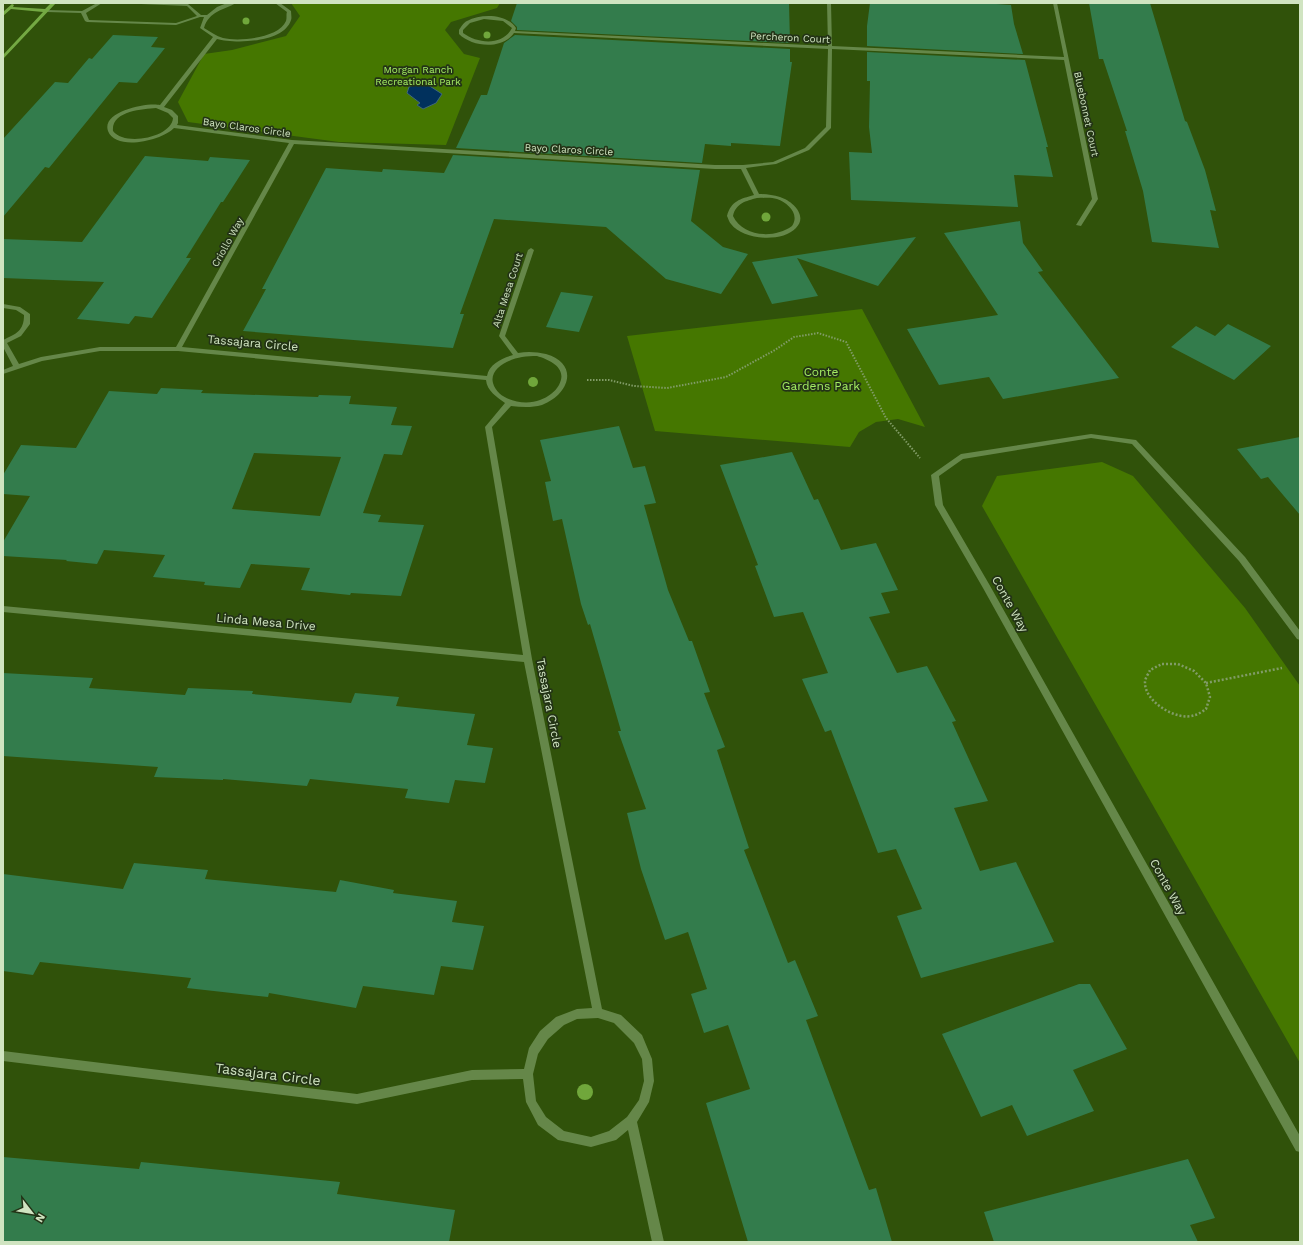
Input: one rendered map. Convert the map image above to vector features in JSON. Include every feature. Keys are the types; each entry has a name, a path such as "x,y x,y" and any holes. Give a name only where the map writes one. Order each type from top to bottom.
{"main road":[{"path":"3,15 14,3"},
{"path":"3,58 54,3"},
{"path":"10,8 47,11"}],"street":[{"path":"47,11 83,12 100,3"},
{"path":"141,3 188,6 200,16"},
{"path":"234,3 216,9 207,16 203,22 202,28 207,34 215,38 238,41 264,37 274,33 283,28 289,22 291,16 289,11 277,3"},
{"name":"Bayo Claros Circle","path":"174,126 292,142 743,168 774,164 807,149 829,127 829,3"},
{"name":"Bluebonnet Court","path":"1054,3 1067,59 1095,199 1079,225"},
{"path":"83,12 87,21 101,22 176,24 200,16 207,16"},
{"path":"501,18 512,24 514,28 513,32 503,40 482,43 470,41 465,38 461,34 461,30 468,22 501,18"},
{"name":"Percheron Court","path":"513,32 1067,59"},
{"path":"160,107 215,38"},
{"path":"146,107 160,107 167,108 176,116 174,126 161,135 143,140 124,140 111,134 109,129 111,123 125,112 146,107"},
{"name":"Criollo Way","path":"178,349 292,142"},
{"path":"743,168 757,196"},
{"path":"757,196 780,199 795,208 798,215 798,222 794,227 786,232 766,236 754,235 737,228 732,222 729,214 732,208 738,202 757,196"},
{"name":"Alta Mesa Court","path":"516,355 502,336 531,250"},
{"path":"3,306 18,308 26,314 27,324 19,335 3,343 17,367"},
{"name":"Tassajara Circle","path":"3,372 41,359 100,349 178,349 489,378"},
{"path":"530,353 545,355 556,361 564,369 565,379 561,389 552,398 539,403 524,405 509,403 497,397 490,388 489,378 493,368 503,360 516,355 530,353"},
{"name":"Tassajara Circle","path":"509,403 488,427 528,659 598,1013"},
{"path":"935,475 961,457 1091,436 1134,442 1242,560 1300,637"},
{"name":"Conte Way","path":"935,475 939,505 990,592 1300,1147"},
{"name":"Linda Mesa Drive","path":"3,609 528,659"},
{"path":"598,1013 617,1019 638,1038 647,1059 649,1081 644,1102 631,1121 612,1136 591,1142 562,1136 542,1121 531,1102 528,1074 533,1052 544,1035 560,1021 577,1014 598,1013"},
{"name":"Tassajara Circle","path":"3,1056 357,1099 472,1075 528,1074"},
{"path":"631,1121 658,1242"}],"path":[{"path":"565,379 609,380 634,386 667,388 726,376 775,350 794,337 818,333 846,342 886,418 935,475"},
{"path":"1162,664 1178,664 1194,671 1206,683 1210,697 1206,709 1194,716 1177,715 1161,708 1149,695 1145,682 1150,670 1162,664"},
{"path":"1206,683 1282,668"}],"green space":[{"name":"Morgan Ranch Recreational Park","path":"291,3 500,3 497,8 451,22 445,30 464,54 480,58 446,145 339,142 188,122 178,102 204,54 232,50 286,36 300,16"},
{"name":"Conte Gardens Park","path":"862,309 925,427 898,419 876,422 859,432 850,447 655,431 627,336"},
{"path":"1102,462 1133,476 1245,608 1300,686 1300,1063 982,506 997,476"}],"water":[{"path":"422,81 442,94 436,103 423,109 417,105 420,103 407,93 409,87"}],"building":[{"path":"517,3 789,3 790,43 517,30 517,27 511,21"},
{"path":"870,3 982,3 1011,5 1014,24 1023,54 867,46 867,26"},
{"path":"1089,3 1150,3 1185,121 1187,122 1205,170 1216,211 1210,210 1219,248 1152,242 1143,191 1125,131 1127,131 1103,59 1099,59"},
{"path":"113,35 158,37 151,47 165,48 137,83 119,82 49,168 45,167 3,217 3,139 55,82 68,83 89,58 92,59"},
{"path":"515,35 790,49 790,62 792,62 780,146 731,143 731,146 705,144 702,163 456,148 481,95 487,95 504,43"},
{"path":"867,52 1025,60 1048,147 1046,147 1053,177 1014,175 1018,207 851,200 849,152 872,153 869,127 870,81 867,81"},
{"path":"453,155 700,170 691,221 723,247 748,254 721,294 666,279 606,227 494,219 460,314 464,314 453,348 243,331 266,289 262,289 326,168 382,172 383,169 444,173"},
{"path":"145,156 208,161 210,157 250,160 223,202 221,202 186,258 191,258 152,318 135,316 129,324 77,319 104,282 3,278 3,239 82,242"},
{"path":"1020,221 1023,243 1043,271 1038,272 1119,378 1003,399 989,377 939,385 907,329 998,315 944,233"},
{"path":"916,237 878,286 797,258 818,296 772,304 752,262"},
{"path":"561,292 593,296 579,332 546,327"},
{"path":"1228,324 1271,346 1234,380 1171,347 1196,326 1215,336"},
{"path":"161,388 203,390 201,393 318,397 319,395 351,396 349,404 397,407 391,425 412,426 402,455 384,454 363,513 381,515 378,522 424,525 401,596 351,593 350,595 301,590 310,568 251,564 240,588 204,585 205,582 153,577 165,555 104,550 97,564 66,561 67,560 3,556 3,542 30,496 3,494 3,475 21,445 76,448 109,391 157,394","holes":["254,453 341,457 320,516 232,509"]},
{"path":"619,426 633,468 645,466 656,503 644,505 668,590 689,641 692,641 710,692 704,693 725,747 717,750 749,848 744,850 788,963 795,960 818,1016 806,1020 869,1190 876,1188 892,1242 748,1242 706,1103 750,1089 728,1025 704,1033 691,994 707,989 688,932 665,940 641,869 627,813 646,809 618,731 621,731 590,624 588,625 581,604 562,519 553,521 545,482 551,481 540,440"},
{"path":"1300,437 1300,515 1268,477 1261,479 1237,449"},
{"path":"792,452 814,500 818,499 841,550 876,543 898,590 881,593 890,613 869,617 897,673 927,666 956,721 952,722 988,801 954,808 980,871 1016,862 1054,942 921,978 897,916 922,909 896,849 878,853 831,730 825,732 802,679 828,673 803,612 774,617 755,566 758,565 720,465"},
{"path":"3,673 93,678 89,688 185,695 188,688 253,691 252,694 351,703 355,693 399,697 396,706 475,714 467,745 493,748 485,783 455,780 449,803 405,798 408,789 310,779 307,786 223,779 154,777 158,767 3,756"},
{"path":"134,863 208,870 205,879 336,892 340,880 394,890 393,893 457,901 452,922 484,926 473,970 441,966 434,995 363,986 356,1008 269,993 268,997 187,988 191,978 40,962 33,975 3,971 3,874 123,889"},
{"path":"1079,984 1090,984 1127,1049 1073,1070 1094,1111 1027,1136 1012,1105 981,1117 942,1034"},
{"path":"3,1157 139,1169 141,1162 340,1182 337,1194 455,1210 449,1242 3,1242"},
{"path":"1188,1159 1215,1218 1190,1225 1198,1242 994,1242 984,1212"}]}
